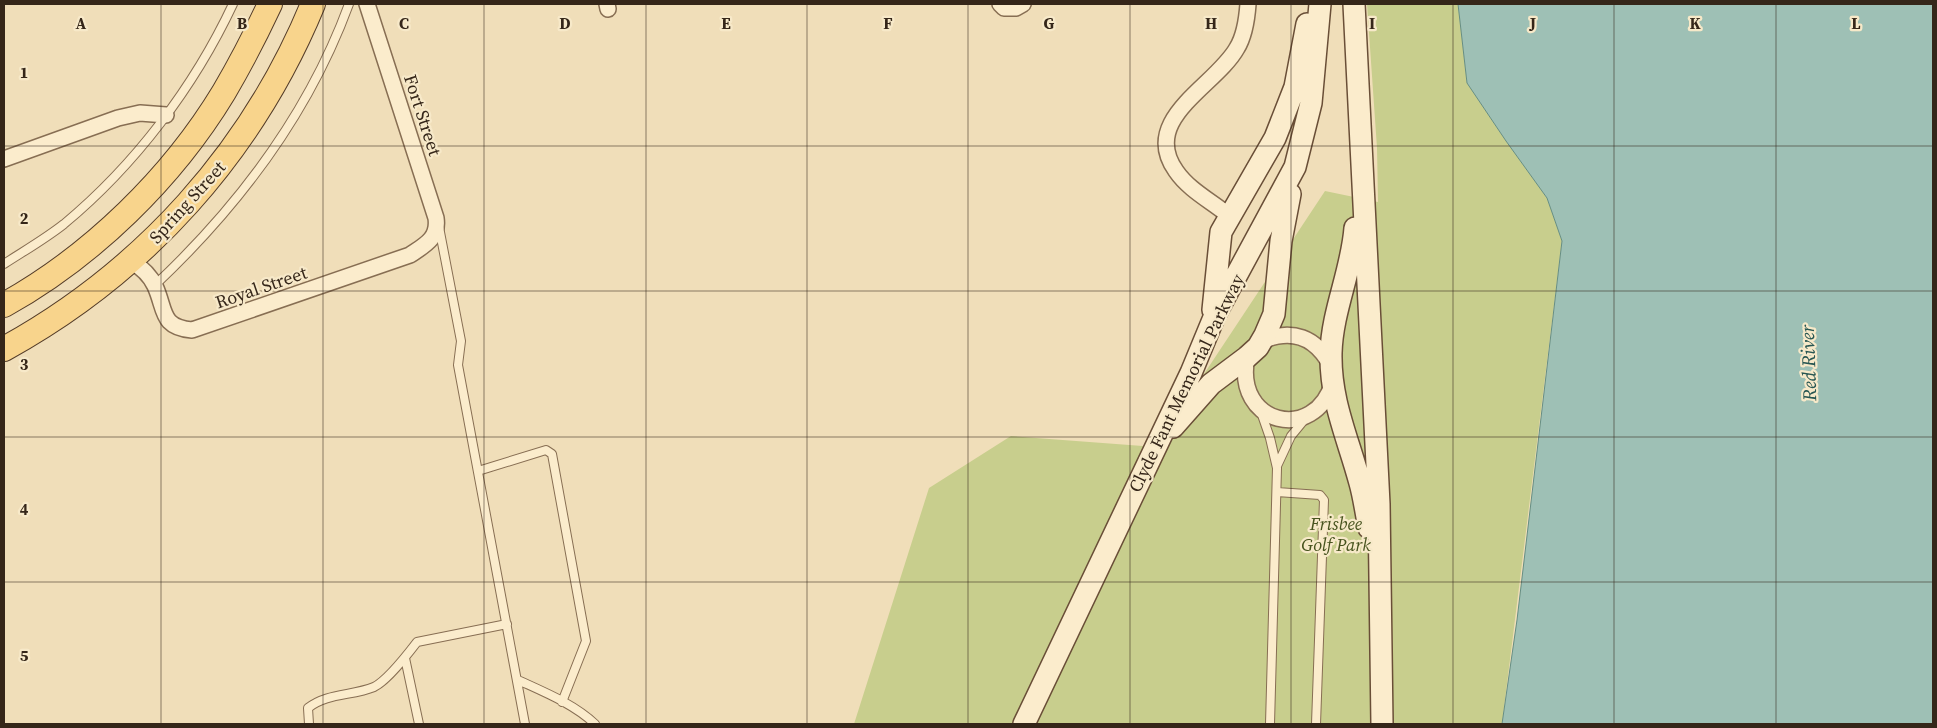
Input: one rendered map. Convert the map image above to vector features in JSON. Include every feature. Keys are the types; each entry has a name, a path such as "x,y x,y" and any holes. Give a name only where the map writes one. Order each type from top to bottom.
{"main road":[{"name":"Spring Street","path":"4,305 88,247 160,178 193,136 223,93 270,4"},
{"name":"Spring Street","path":"4,348 72,307 131,261 183,210 225,160 253,120 282,71 313,4"},
{"path":"1207,332 1213,309 1221,232 1228,215 1275,138 1295,87 1311,4"},
{"name":"Clyde Fant Memorial Parkway","path":"1024,724 1191,373 1207,332 1295,167 1311,103 1320,4"},
{"path":"1354,4 1372,345 1382,625 1382,724"},
{"path":"1360,102 1354,246 1334,326 1332,374 1336,406 1362,493 1382,625"},
{"path":"1156,446 1211,384 1247,357 1262,341 1274,314 1281,241 1295,167"}],"street":[{"name":"Fort Street","path":"367,4 436,218 437,225 433,239"},
{"path":"1000,4 1004,8 1016,8 1023,4"},
{"path":"1228,215 1189,186 1176,171 1167,153 1166,140 1171,120 1237,48 1247,19 1248,4"},
{"path":"4,159 118,118 140,113 166,115"},
{"name":"Royal Street","path":"131,261 145,271 155,285 166,318 171,325 179,329 192,330 410,255 433,239"},
{"path":"1247,357 1244,379 1246,390 1259,408 1269,415 1290,420 1310,414 1323,403 1332,374 1320,348 1304,336 1284,334 1262,341"}],"lane":[{"path":"4,264 63,224 86,205 126,164 166,115 202,61 233,4"},
{"path":"155,285 209,231 275,147 315,81 338,33 349,4"},
{"path":"436,218 461,341 458,365 508,624 525,724"},
{"path":"1259,408 1270,438 1277,468 1270,724"},
{"path":"1277,468 1291,436 1310,414"},
{"path":"478,471 546,450 552,454 586,641 562,702"},
{"path":"1277,492 1320,495 1324,500 1316,724"},
{"path":"309,724 308,708 318,700 375,686 405,658 417,642 508,624"},
{"path":"405,658 418,724"},
{"path":"518,680 587,716 595,724"}],"green space":[{"name":"Frisbee Golf Park","path":"1367,4 1458,4 1467,83 1547,198 1562,241 1502,724 1033,724 1204,374 1325,191 1378,202 1377,148"},
{"path":"1011,436 1156,447 1016,724 854,724 929,488"}],"water":[{"name":"Red River","path":"1458,4 1933,4 1933,724 1502,724 1517,620 1562,241 1547,198 1467,83"}]}
